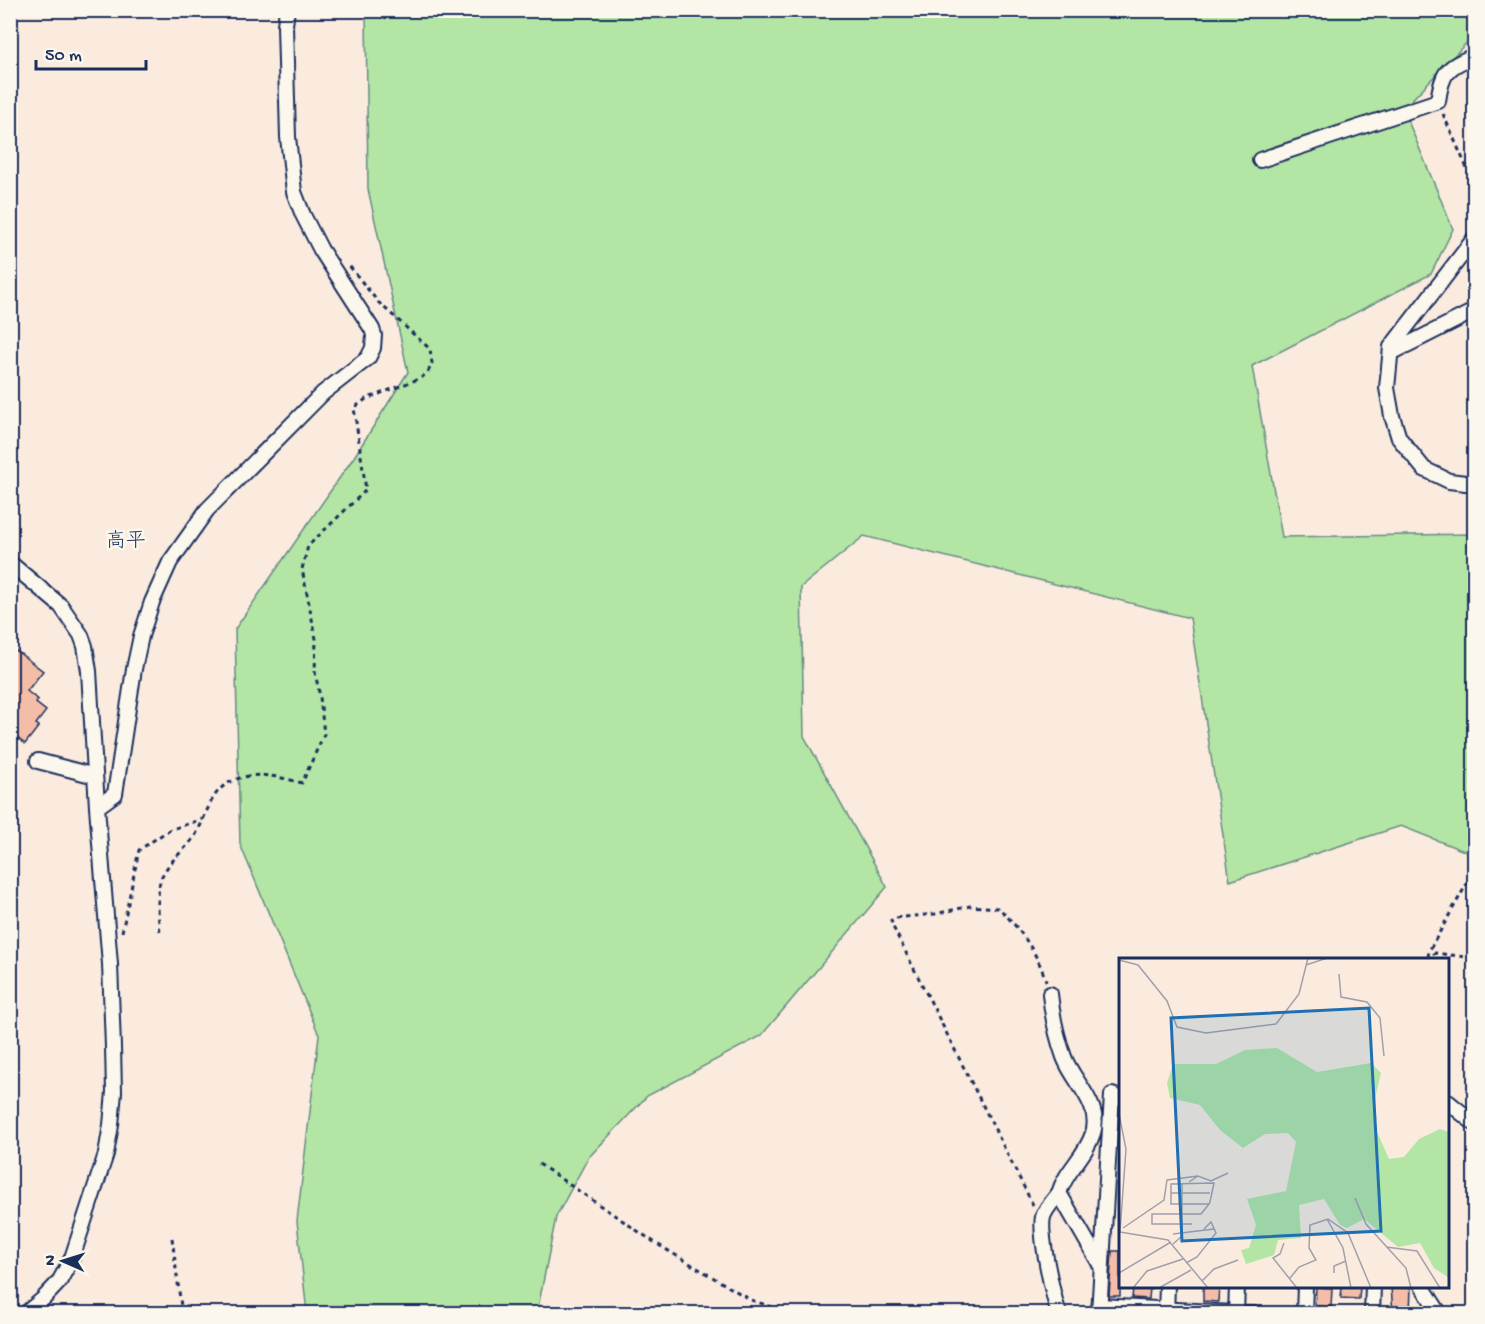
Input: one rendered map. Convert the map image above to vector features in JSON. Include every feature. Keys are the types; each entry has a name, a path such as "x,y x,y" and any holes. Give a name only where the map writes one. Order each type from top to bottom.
{"street":[{"path":"96,807 114,794 141,636 152,602 170,562 207,510 323,393 368,357 373,348 372,329 321,250 294,192 288,137 285,25 287,10"},
{"path":"1260,160 1438,102 1440,83 1445,72 1454,64 1474,56"},
{"path":"1474,239 1391,347 1387,388 1399,438 1424,470 1449,481 1474,484"},
{"path":"1390,353 1474,311"},
{"path":"10,562 61,606 81,635 89,671 96,807 110,964 114,1092 106,1154 72,1258 59,1282 25,1314"},
{"path":"38,761 95,776"},
{"path":"1050,994 1052,1013 1065,1059 1093,1109 1094,1131 1086,1152 1062,1182 1059,1193 1043,1215 1048,1265 1059,1314"},
{"path":"1119,1098 1112,1095 1099,1310 1253,1314"},
{"path":"1449,1103 1474,1123"},
{"path":"1059,1193 1101,1266"},
{"path":"1166,1311 1167,1288"},
{"path":"1236,1313 1238,1288"},
{"path":"1304,1314 1305,1288"},
{"path":"1372,1314 1373,1288"},
{"path":"1423,1288 1440,1314"}],"path":[{"path":"1438,102 1474,184"},
{"path":"160,931 157,913 161,877 194,837 205,819 210,804 224,785 247,776 275,776 302,783 324,734 315,672 316,639 302,569 308,546 366,490 354,408 366,399 421,378 428,372 432,363 430,349 378,302 340,255"},
{"path":"122,935 139,850 169,830 205,819"},
{"path":"1427,958 1474,871"},
{"path":"1043,1223 971,1084 891,920 970,906 999,908 1029,943 1042,968 1050,994"},
{"path":"1427,958 1435,953 1474,957"},
{"path":"539,1164 657,1244 751,1300 793,1314"},
{"path":"172,1238 182,1314"}],"green space":[{"path":"366,11 1474,11 1474,35 1403,109 1453,229 1431,274 1252,366 1282,537 1474,534 1474,855 1401,826 1230,881 1190,618 864,536 801,587 804,736 887,887 761,1036 647,1096 588,1158 556,1217 537,1313 307,1313 297,1221 319,1035 240,844 235,629 354,457 408,372 368,189"}],"building":[{"path":"10,646 43,671 27,691 46,711 36,724 39,726 25,744 10,732"},
{"path":"1112,1251 1119,1251 1120,1296 1109,1296"},
{"path":"1133,1288 1150,1288 1149,1299 1132,1298"},
{"path":"1203,1288 1219,1288 1218,1302 1203,1301"},
{"path":"1316,1288 1332,1288 1331,1307 1315,1306"},
{"path":"1342,1288 1360,1288 1359,1299 1341,1298"},
{"path":"1391,1288 1411,1288 1410,1313 1393,1313"}],"district":[{"name":"高平","path":"126,542"}]}
